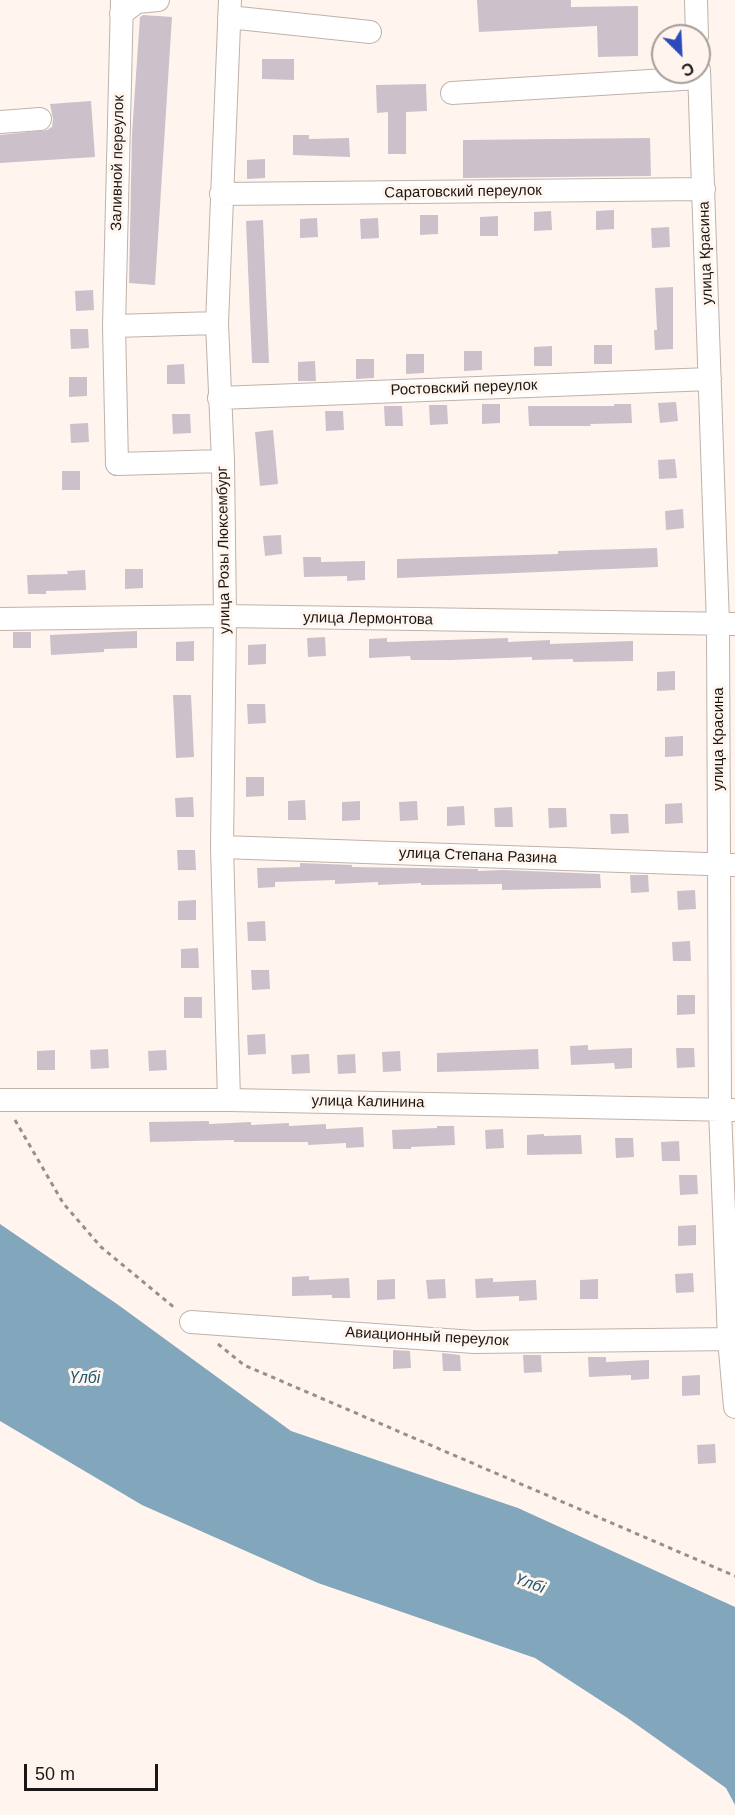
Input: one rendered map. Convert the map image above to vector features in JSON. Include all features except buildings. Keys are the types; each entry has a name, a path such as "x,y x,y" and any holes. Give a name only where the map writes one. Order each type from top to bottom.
{"street":[{"path":"122,7 137,2 158,0"},
{"path":"696,0 697,24"},
{"name":"Заливной переулок","path":"122,7 114,326 117,464 223,461"},
{"path":"230,9 370,32"},
{"name":"улица Розы Люксембург","path":"229,1100 222,847 225,616 223,461 217,323 230,9"},
{"path":"452,93 651,78"},
{"name":"улица Красина","path":"699,84 710,379 727,624 728,1110 735,1407"},
{"path":"0,122 40,119"},
{"name":"Саратовский переулок","path":"221,194 704,189"},
{"path":"114,326 217,323"},
{"name":"Ростовский переулок","path":"219,398 710,379"},
{"name":"улица Лермонтова","path":"0,619 225,616 727,624"},
{"name":"улица Степана Разина","path":"222,847 727,864"},
{"name":"улица Калинина","path":"1,1098 728,1110"},
{"name":"Авиационный переулок","path":"191,1322 474,1342 732,1339"}],"path":[{"path":"1,1098 63,1203 101,1247 191,1322"},
{"path":"218,1344 244,1365 735,1576"}],"water":[{"name":"Үлбі","path":"0,1224 117,1304 291,1431 518,1508 735,1607 735,1805 726,1788 626,1717 535,1658 318,1583 142,1505 0,1421"}]}
